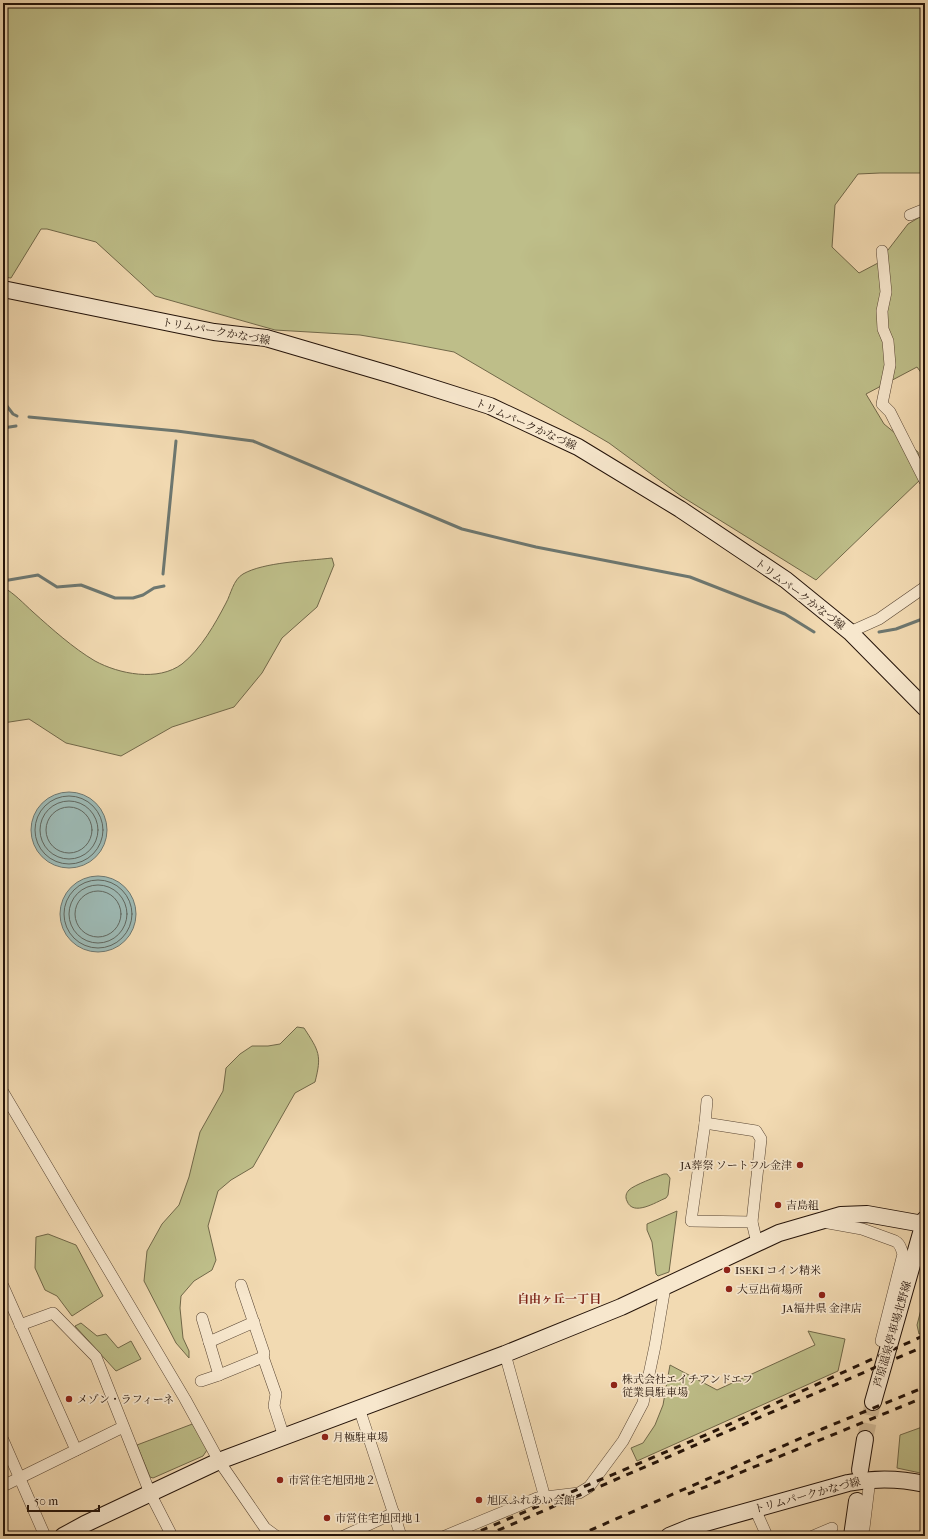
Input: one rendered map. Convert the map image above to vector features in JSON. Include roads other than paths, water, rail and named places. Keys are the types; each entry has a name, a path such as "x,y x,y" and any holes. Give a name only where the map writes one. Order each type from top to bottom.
{"main road":[{"name":"トリムパークかなづ線","path":"3,289 214,332 266,338 490,406 578,447 680,509 786,580 850,632 925,708"},
{"path":"63,1536 219,1461 505,1354 621,1307 779,1233 841,1215 867,1214 924,1222"},
{"name":"芦原温泉停車場北野線","path":"873,1402 924,1222"},
{"path":"865,1439 865,1475"},
{"name":"トリムパークかなづ線","path":"694,1532 755,1509 818,1491 865,1475 925,1484"},
{"path":"852,1536 857,1501"},
{"path":"669,1536 694,1532"}],"street":[{"path":"910,214 925,209"},
{"path":"882,251 886,292 882,317 883,329 888,341 890,365 882,404 890,412 925,481"},
{"path":"850,632 880,619 925,587"},
{"path":"3,1092 185,1399 219,1461 265,1528 276,1536"},
{"path":"707,1101 691,1221 752,1222"},
{"path":"705,1123 756,1131 761,1139 752,1222 757,1243"},
{"path":"818,1221 862,1229 895,1241 901,1247 903,1254 881,1341"},
{"path":"241,1285 276,1394 274,1406 284,1437"},
{"path":"3,1286 76,1450"},
{"path":"445,1536 537,1498 579,1493 589,1486 623,1442 643,1403 656,1346 664,1287"},
{"path":"20,1325 53,1313 96,1357 150,1493 172,1536"},
{"path":"202,1318 219,1374"},
{"path":"209,1342 254,1322"},
{"path":"505,1354 545,1498"},
{"path":"201,1381 263,1357"},
{"path":"359,1408 402,1536"},
{"path":"3,1486 123,1427"},
{"path":"3,1440 46,1536"},
{"path":"860,1536 864,1528 865,1475"},
{"path":"755,1509 766,1536"},
{"path":"344,1536 394,1513"},
{"path":"813,1536 832,1528"}],"water":[{"path":"69,792 83,795 96,803 104,816 107,830 104,844 96,857 83,865 69,868 55,865 42,857 34,844 31,830 34,816 42,803 55,795"},
{"path":"98,876 112,879 125,887 133,900 136,914 133,928 125,941 112,949 98,952 84,949 71,941 63,928 60,914 63,900 71,887 84,879"}],"waterway":[{"path":"3,401 13,414 17,416"},
{"path":"29,417 177,431 253,441 462,529 536,547 690,577 785,614 814,632"},
{"path":"3,428 16,426"},
{"path":"163,574 176,441"},
{"path":"3,581 38,575 57,587 81,585 115,598 133,598 143,595 154,588 164,586"},
{"path":"879,632 896,629 925,618"}],"tunnel":[{"path":"865,1439 873,1402"}],"railway":[{"path":"468,1536 708,1434 925,1335"},
{"path":"485,1536 925,1346"},
{"path":"577,1536 822,1429 925,1387"},
{"path":"688,1494 925,1397"}],"place":[{"name":"JA葬祭 ソートフル金津","path":"800,1165"},
{"name":"吉島組","path":"778,1205"},
{"name":"ISEKI コイン精米","path":"727,1270"},
{"name":"大豆出荷場所","path":"729,1289"},
{"name":"JA福井県 金津店","path":"822,1295"},
{"name":"株式会社エイチアンドエフ 従業員駐車場","path":"614,1385"},
{"name":"メゾン・ラフィーネ","path":"69,1399"},
{"name":"月極駐車場","path":"325,1437"},
{"name":"市営住宅旭団地２","path":"280,1480"},
{"name":"旭区ふれあい会館","path":"479,1500"},
{"name":"市営住宅旭団地１","path":"327,1518"}],"district":[{"name":"自由ヶ丘一丁目","path":"559,1299"}]}
